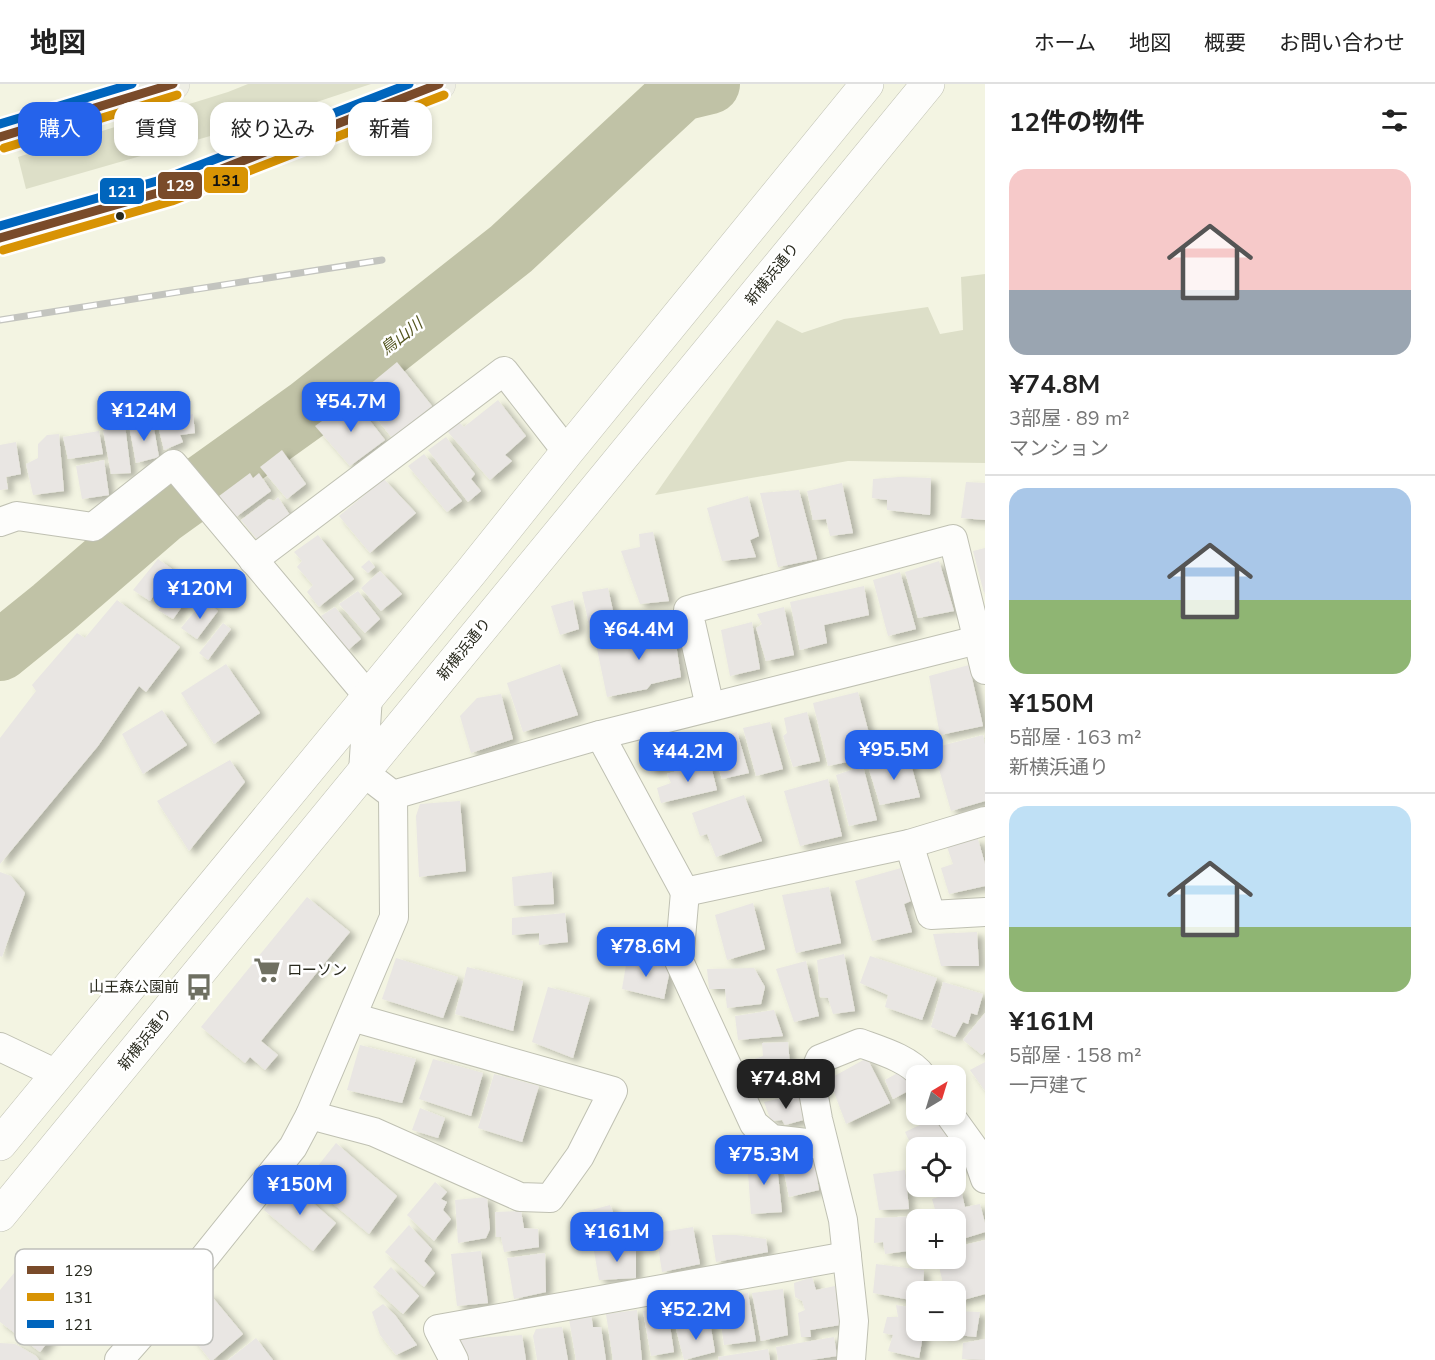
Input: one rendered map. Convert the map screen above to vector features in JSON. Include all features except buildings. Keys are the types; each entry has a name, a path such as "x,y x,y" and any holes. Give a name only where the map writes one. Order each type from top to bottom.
{"main road":[{"path":"0,137 173,84"},
{"path":"0,238 168,189 439,84"}],"street":[{"path":"0,1144 471,572 867,84"},
{"name":"新横浜通り","path":"0,1215 928,84"},
{"path":"253,560 504,371 567,452"},
{"path":"0,522 17,516 93,527 173,464 368,696 363,772 393,795"},
{"path":"710,707 688,610 953,539 981,639 985,670"},
{"path":"393,795 600,735 981,639"},
{"path":"600,735 685,892 680,961 754,1124 772,1139 824,1145"},
{"path":"211,1249 293,1147 310,1115 394,917 393,795"},
{"path":"685,892 909,844 985,821"},
{"path":"909,844 931,915 985,912"},
{"path":"310,1115 374,1132 520,1197 550,1198 580,1156 612,1091 352,1017"},
{"path":"851,1360 854,1321 843,1220 818,1119 811,1080 820,1059 860,1043 901,1059 910,1065"},
{"path":"2,1050 57,1074"},
{"path":"957,1125 975,1150 985,1179"},
{"path":"454,1360 438,1329 847,1256"},
{"path":"119,1360 132,1345"}],"green space":[{"path":"248,84 371,84 317,102 210,102 210,136 198,140 198,102 196,102"},
{"path":"114,127 114,156 141,156 26,189 18,157 102,156 102,131"},
{"path":"985,274 985,463 848,461 655,495 777,320 802,333 844,319 928,307 940,334 963,330 961,277"}],"waterway":[{"name":"鳥山川","path":"0,651 162,514 307,410 511,249 681,91 710,84"}],"railway":[{"path":"0,320 382,260"}],"transit line":[{"name":"121","path":"0,124 132,84"},
{"name":"129","path":"0,137 173,84"},
{"name":"121","path":"0,226 164,179 409,84"},
{"name":"129","path":"0,238 168,190 439,84"},
{"name":"131","path":"4,148 177,95"},
{"name":"131","path":"3,250 172,201 444,95"}],"place":[{"name":"ローソン","path":"267,970"},
{"name":"山王森公園前","path":"199,987"}]}
